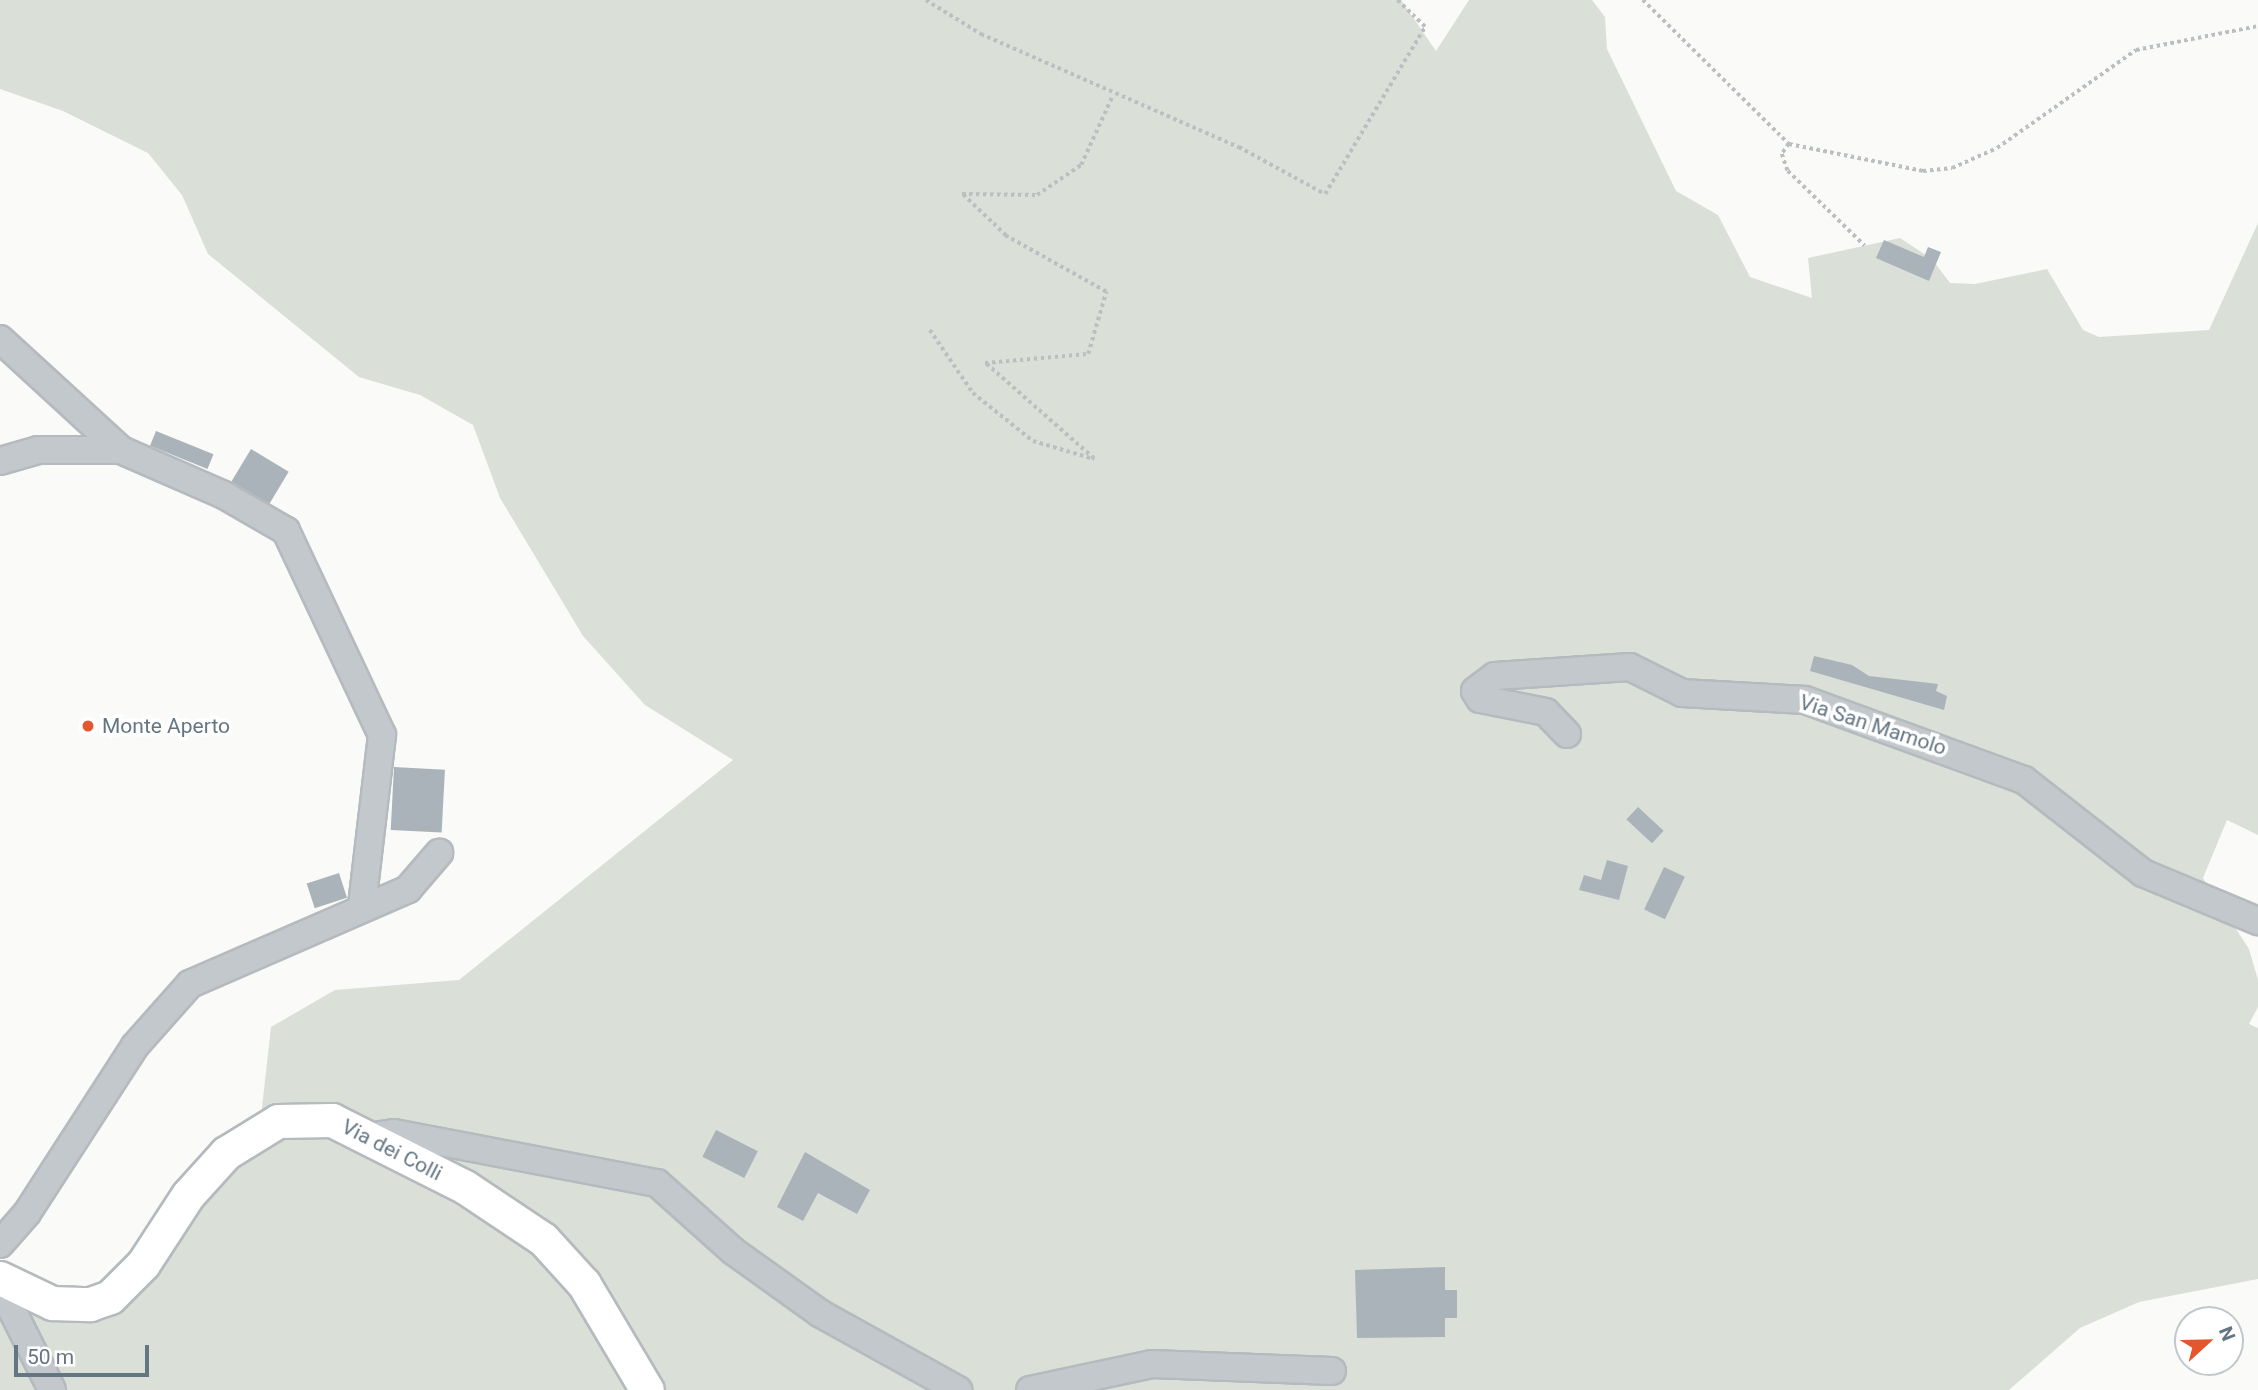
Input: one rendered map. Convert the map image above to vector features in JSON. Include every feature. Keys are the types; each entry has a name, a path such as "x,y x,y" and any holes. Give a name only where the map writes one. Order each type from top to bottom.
{"main road":[{"name":"Via dei Colli","path":"0,1278 52,1303 90,1304 110,1297 143,1264 206,1173 250,1136 278,1121 305,1117 373,1136 543,1239 584,1284 647,1390"}],"street":[{"path":"0,339 121,450 224,495 286,531 382,735 362,904"},
{"path":"0,461 38,450 121,450"},
{"name":"Via San Mamolo","path":"1567,734 1546,712 1480,699 1475,691 1495,676 1630,667 1682,693 1805,700 2024,780 2143,873 2258,921"},
{"path":"0,1244 27,1213 166,1005 217,968 362,904 408,889 439,853"},
{"path":"373,1136 394,1133 657,1183 733,1251 821,1314 958,1390"},
{"path":"0,1286 52,1390"},
{"path":"1030,1390 1152,1364 1332,1371"}],"path":[{"path":"926,0 1112,97 1238,147 1325,194 1424,27 1397,0"},
{"path":"1643,0 1789,144 1923,171 1952,168 1997,148 2136,50 2188,35 2258,26"},
{"path":"930,330 973,393 1033,441 1094,459 985,363 1088,354 1106,292 1006,236 962,194 1037,195 1081,166 1112,97"},
{"path":"1789,144 1782,154 1788,172 1865,246"}],"shaded area":[{"path":"0,0 1401,0 1436,51 1469,0 1592,0 1605,17 1607,49 1676,191 1718,215 1750,277 1812,298 1808,258 1900,238 1932,259 1950,283 1975,284 2047,269 2083,330 2099,337 2209,330 2258,223 2258,835 2227,820 2203,878 2249,949 2258,980 2258,1007 2249,1024 2258,1028 2258,1279 2139,1302 2080,1328 2009,1390 0,1390 0,1273 94,1308 206,1181 258,1143 271,1027 335,990 459,980 733,760 645,705 583,636 500,498 473,425 420,395 359,377 208,254 182,195 148,153 63,111 0,89"}],"building":[{"path":"1884,240 1924,257 1928,247 1941,252 1929,281 1876,258"},
{"path":"156,431 213,454 207,469 150,446"},
{"path":"251,449 289,472 269,504 231,482"},
{"path":"1814,656 1852,665 1869,676 1938,684 1936,691 1947,696 1944,710 1810,671"},
{"path":"394,767 445,770 442,833 391,830"},
{"path":"1638,807 1664,831 1652,843 1626,819"},
{"path":"1607,860 1628,866 1619,900 1579,890 1584,875 1601,880"},
{"path":"1664,867 1685,877 1665,919 1644,910"},
{"path":"339,873 347,898 315,908 307,884"},
{"path":"716,1130 758,1151 744,1178 702,1157"},
{"path":"805,1152 870,1190 857,1214 818,1193 803,1221 777,1207"},
{"path":"1445,1267 1445,1290 1457,1290 1457,1318 1445,1318 1445,1337 1357,1338 1355,1270"}],"place":[{"name":"Monte Aperto","path":"88,726"}]}
